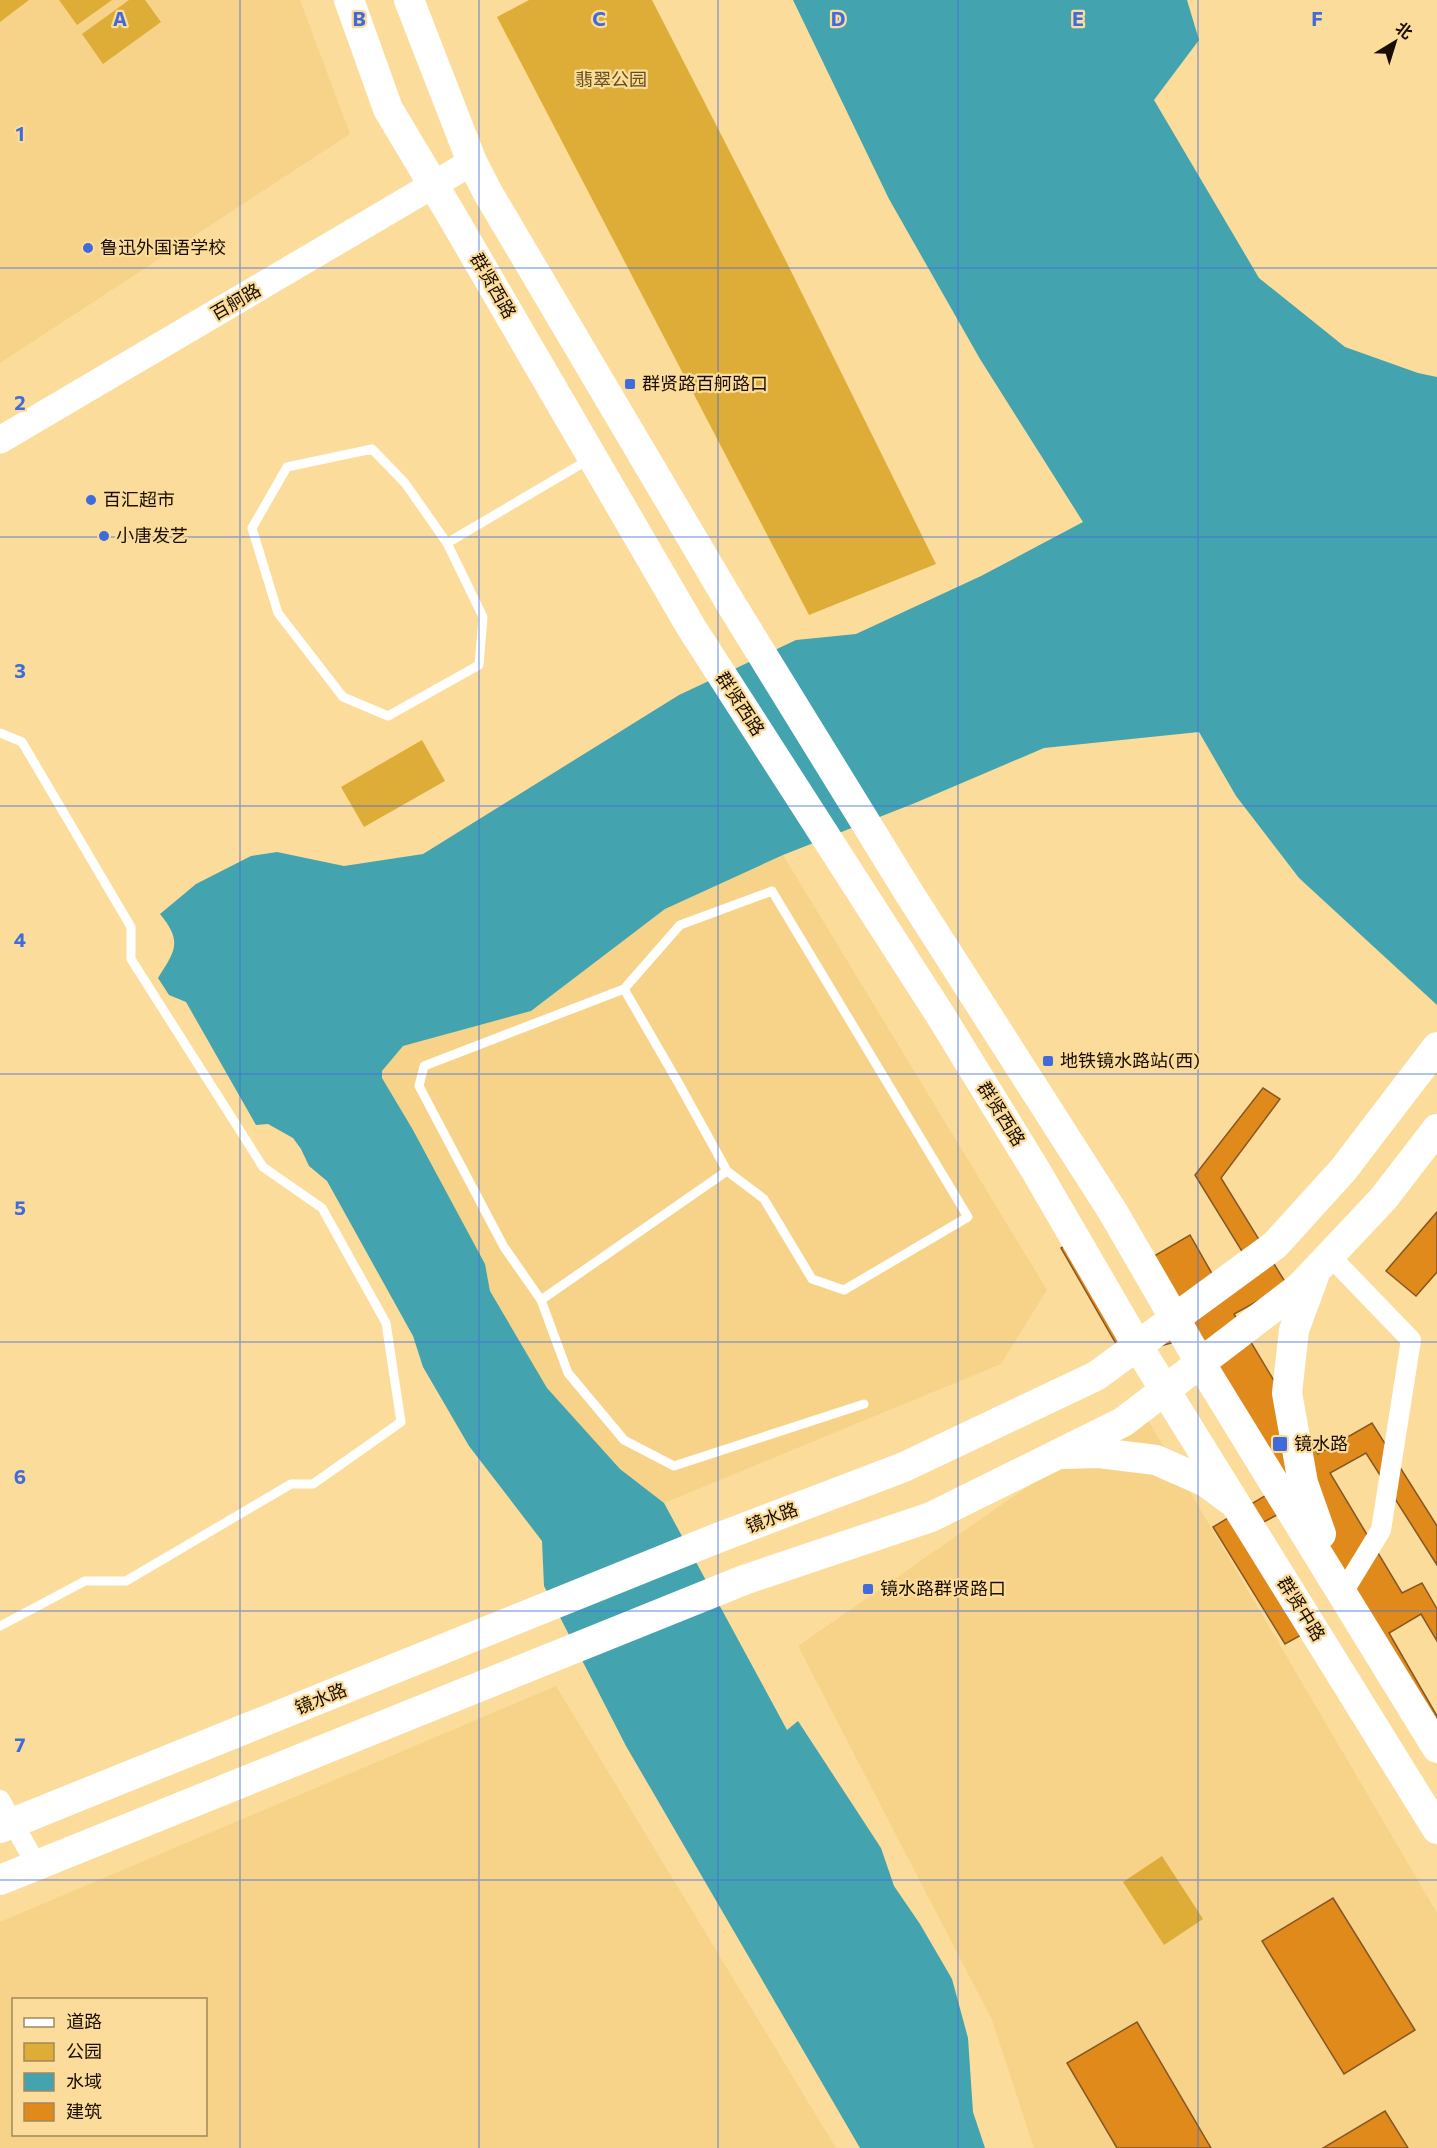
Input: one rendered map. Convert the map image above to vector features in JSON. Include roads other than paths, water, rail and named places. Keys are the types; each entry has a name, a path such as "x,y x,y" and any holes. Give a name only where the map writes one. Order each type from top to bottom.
{"main road":[{"name":"群贤西路","path":"349,0 388,109 691,627 939,1013 1166,1390"},
{"path":"409,0 472,162 488,193 731,604 909,893 1113,1212 1201,1364 1437,1748"},
{"name":"镜水路","path":"4,1817 534,1613 715,1539 904,1467 1096,1376 1275,1245 1343,1170 1437,1047"},
{"path":"0,1880 744,1580 931,1517 1123,1422 1300,1287 1383,1199 1437,1129"},
{"path":"1322,1264 1293,1330 1287,1393 1303,1483 1342,1593"},
{"name":"群贤中路","path":"1166,1390 1437,1829"},
{"path":"1058,1454 1099,1453 1156,1460 1206,1482 1237,1505"}],"street":[{"name":"百舸路","path":"0,440 472,162"},
{"path":"1322,1264 1411,1340 1381,1530 1342,1593"},
{"path":"4,1817 36,1864"}],"lane":[{"path":"372,449 405,483 447,543 483,617 479,665 388,716 343,697 278,613 252,528 287,467 372,449"},
{"path":"447,543 592,457"},
{"path":"0,732 22,741 131,927 131,959 263,1167 322,1208 386,1323 401,1422 313,1484 291,1484 126,1581 85,1581 0,1626"},
{"path":"624,989 727,1171 764,1199 812,1279 844,1290 968,1217 772,891 680,925 624,989 424,1066 421,1076 419,1086 504,1247 541,1300 568,1373 624,1440 674,1466 864,1404"},
{"path":"541,1300 727,1171"}],"water":[{"path":"793,0 1187,0 1199,40 1154,100 1259,278 1345,347 1418,373 1437,377 1437,1005 1299,878 1236,796 1199,732 1044,748 915,803 783,855 665,909 531,1011 403,1046 382,1071 382,1078 413,1130 485,1264 490,1291 547,1388 620,1469 664,1503 787,1730 798,1721 881,1848 894,1886 920,1924 952,1979 968,2038 973,2112 985,2148 860,2148 626,1746 544,1586 542,1541 469,1446 423,1367 413,1336 327,1181 309,1166 293,1138 268,1124 256,1125 186,1002 169,995 158,978 169,961 174,946 172,932 160,914 196,884 251,856 277,852 344,866 423,854 679,695 796,640 856,634 981,576 1083,522 980,359 889,199"}],"place":[{"name":"鲁迅外国语学校","path":"88,248"},
{"name":"群贤路百舸路口","path":"630,384"},
{"name":"百汇超市","path":"91,500"},
{"name":"小唐发艺","path":"104,536"},
{"name":"地铁镜水路站(西)","path":"1048,1061"},
{"name":"镜水路","path":"1280,1444"},
{"name":"镜水路群贤路口","path":"868,1589"}],"park label":[{"name":"翡翠公园","path":"611,80"}]}
